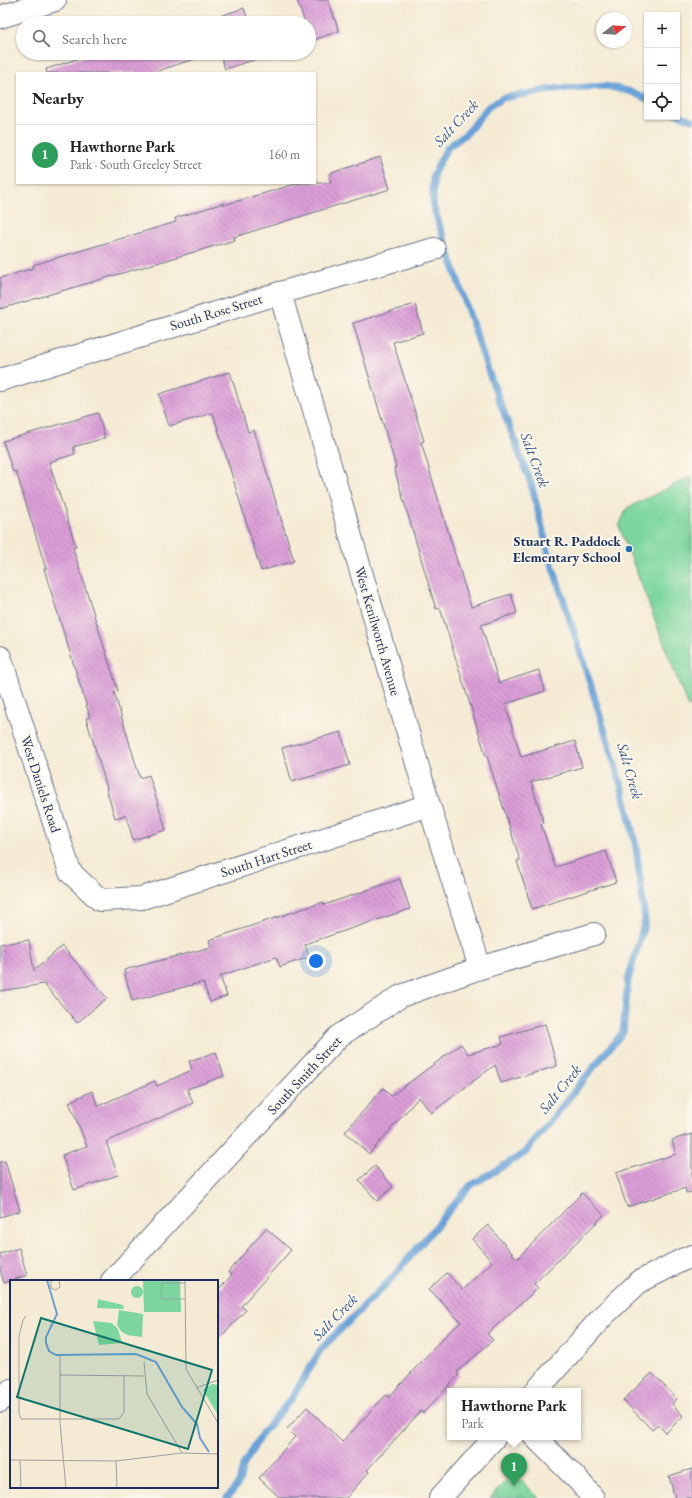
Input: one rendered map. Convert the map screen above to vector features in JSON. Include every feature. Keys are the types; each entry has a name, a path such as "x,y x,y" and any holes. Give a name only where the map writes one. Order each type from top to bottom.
{"street":[{"path":"0,17 55,0"},
{"name":"South Rose Street","path":"0,380 280,292 434,249"},
{"name":"West Kenilworth Avenue","path":"280,292 429,805 480,968"},
{"name":"West Daniels Road","path":"0,657 70,872 100,900"},
{"name":"South Hart Street","path":"100,900 142,898 429,805"},
{"name":"South Smith Street","path":"113,1280 339,1036 401,996 480,968 594,934"},
{"path":"539,1388 605,1314 640,1282 692,1256"},
{"path":"0,1402 10,1391"},
{"path":"440,1498 492,1440"},
{"path":"538,1440 579,1481 593,1498"}],"green space":[{"path":"692,476 692,705 688,707 619,526 627,508"},
{"path":"513,1473 539,1498 490,1498"}],"building":[{"path":"297,0 328,0 339,31 316,39 316,16 303,16"},
{"path":"244,8 247,16 220,16"},
{"path":"74,60 191,60 154,72 47,72 46,69"},
{"path":"222,60 254,60 225,69"},
{"path":"380,157 390,189 234,237 235,240 0,309 0,278 34,268 33,265 176,222 175,218 224,203 224,205 296,184 331,183 329,174"},
{"path":"415,304 423,333 393,342 424,441 421,442 471,607 511,594 517,613 481,625 499,683 539,670 545,691 505,704 521,757 575,741 582,767 531,782 544,823 541,824 555,867 606,851 616,882 532,909 517,861 520,860 440,608 436,609 353,323"},
{"path":"230,372 248,432 254,430 294,561 261,571 213,413 169,426 159,394"},
{"path":"98,413 105,438 73,447 75,454 49,462 76,547 73,548 118,691 114,692 140,778 149,775 166,830 133,840 126,815 115,818 86,718 90,717 44,569 46,569 16,471 13,472 3,441"},
{"path":"341,732 350,765 292,782 282,748"},
{"path":"400,879 410,909 305,944 309,957 280,967 276,957 220,976 227,996 210,1002 203,982 132,1001 124,970 211,947 209,940 323,902 324,905"},
{"path":"29,940 34,971 62,946 107,998 77,1023 44,984 0,991 0,944"},
{"path":"545,1024 557,1066 501,1083 495,1065 431,1113 419,1097 369,1154 345,1132 383,1088 391,1096 461,1044 468,1054 503,1044 501,1037"},
{"path":"216,1052 224,1076 187,1089 193,1103 106,1142 118,1175 74,1190 62,1155 87,1146 69,1102 92,1091 98,1106 155,1081 157,1086 192,1070 189,1061"},
{"path":"692,1134 692,1192 686,1193 685,1188 627,1207 616,1173 676,1154 672,1140"},
{"path":"5,1161 20,1211 0,1217 0,1162"},
{"path":"375,1166 393,1187 377,1201 359,1180"},
{"path":"582,1193 604,1215 534,1284 538,1288 487,1334 493,1340 457,1372 459,1375 423,1413 421,1411 367,1470 369,1472 346,1498 280,1498 259,1478 295,1437 287,1429 307,1407 342,1442 386,1395 389,1397 444,1337 461,1322 429,1289 447,1273 462,1290 492,1262 472,1239 488,1225 517,1259"},
{"path":"266,1228 291,1250 241,1306 246,1310 218,1340 218,1291 232,1275 228,1272"},
{"path":"19,1248 27,1275 4,1283 0,1270 0,1254"},
{"path":"652,1373 677,1399 672,1404 683,1416 666,1433 658,1425 652,1430 623,1400"},
{"path":"692,1469 692,1498 675,1498 669,1476"}],"waterway":[{"name":"Salt Creek","path":"227,1498 239,1483 243,1466 262,1433 292,1398 321,1349 392,1278 470,1186 525,1153 623,1032 628,980 645,921 636,846 622,788 549,555 532,487 489,373 433,206 433,175 447,148 467,133 488,107 503,98 553,89 606,86 632,92 644,98"},
{"name":"Salt Creek","path":"680,115 692,120"}],"place":[{"name":"Stuart R. Paddock Elementary School","path":"629,549"},
{"name":"Hawthorne Park","path":"514,1486"}]}
